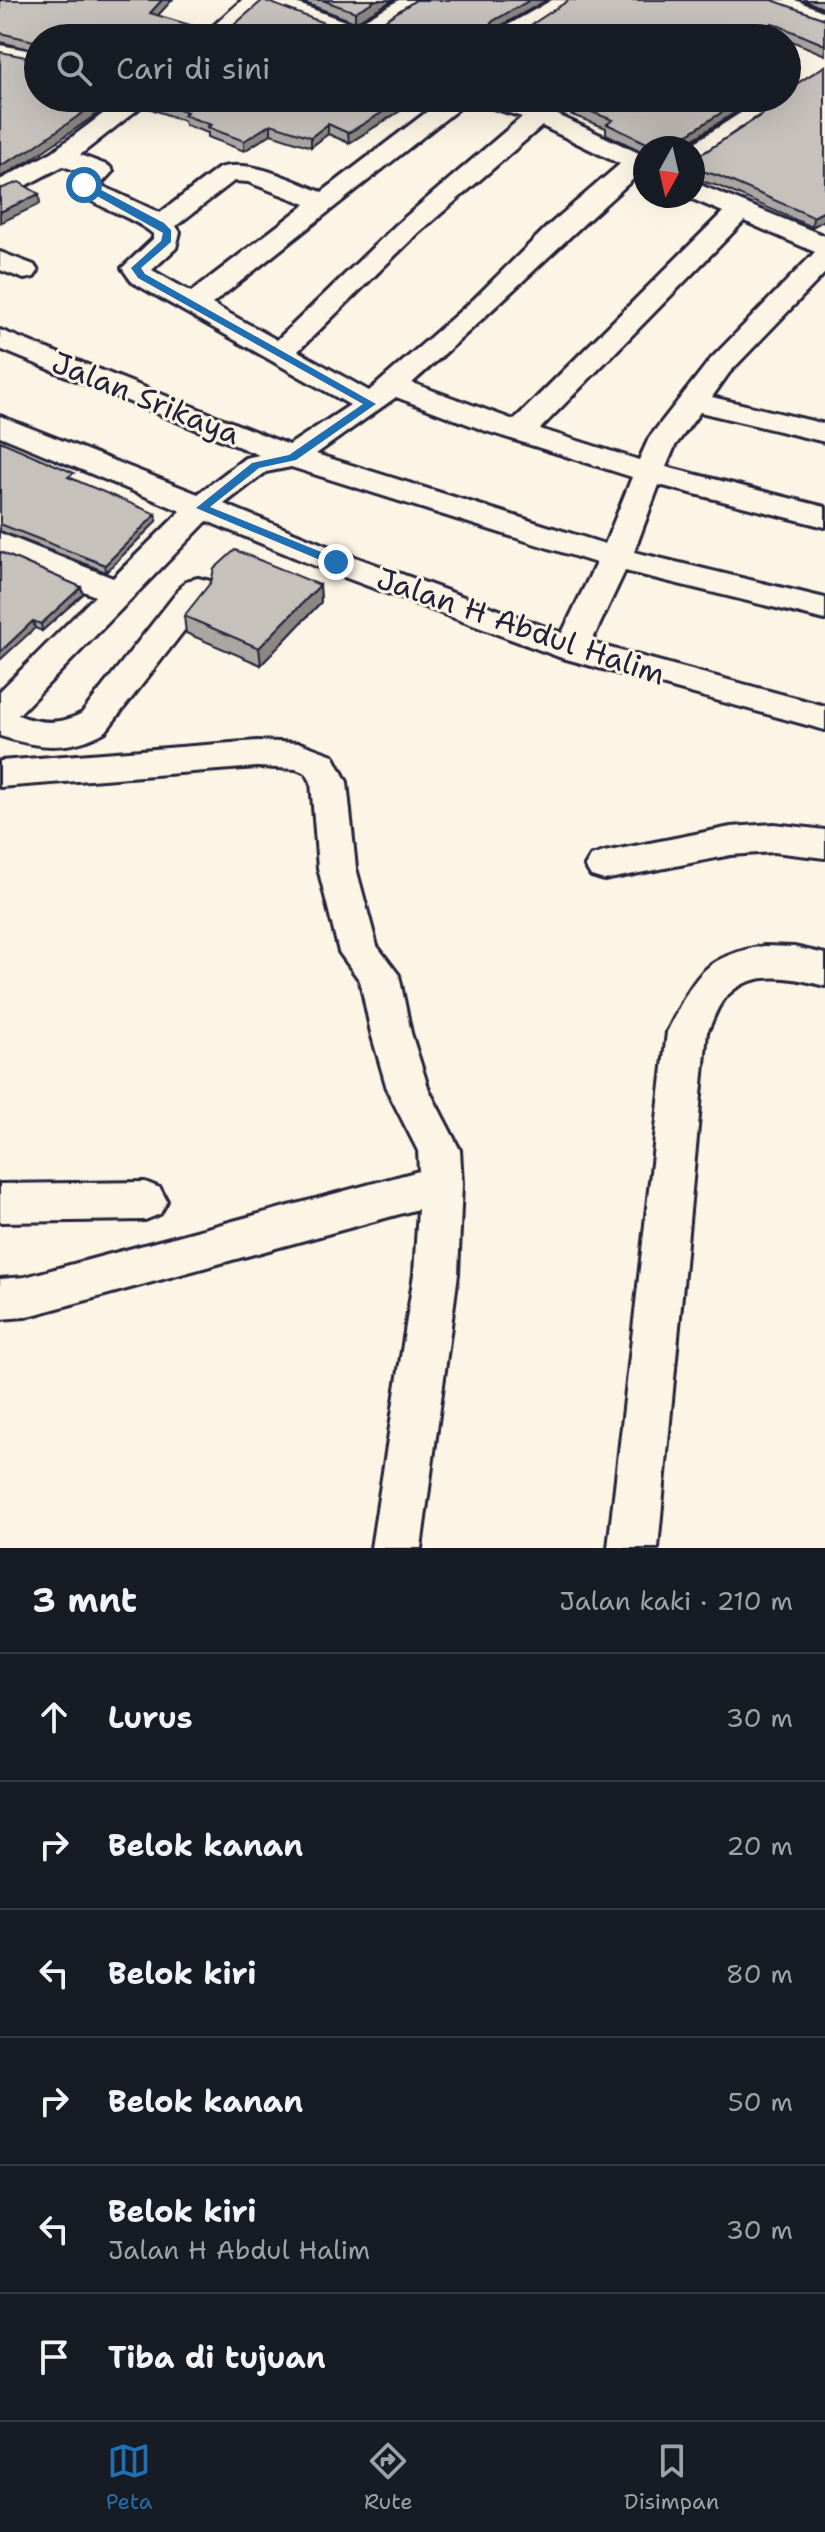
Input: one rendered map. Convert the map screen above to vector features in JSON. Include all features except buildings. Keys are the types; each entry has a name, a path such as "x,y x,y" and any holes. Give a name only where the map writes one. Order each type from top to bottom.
{"street":[{"path":"228,24 256,0"},
{"path":"267,0 332,24"},
{"path":"379,24 416,0"},
{"path":"775,0 825,20"},
{"path":"527,24 562,4"},
{"path":"0,52 24,56"},
{"path":"0,191 61,157 121,112"},
{"path":"195,303 442,112"},
{"path":"527,112 633,160"},
{"path":"280,353 376,257 541,112"},
{"path":"705,147 760,112"},
{"path":"61,157 100,171 84,185 86,188 161,225 167,232 166,242 136,268 137,271 280,353 381,394 521,431 648,472 825,517"},
{"path":"7,694 120,594 202,508 256,465 292,457 381,394 484,305 557,232 633,170"},
{"path":"161,225 228,173 252,174 325,202"},
{"path":"571,649 615,558 660,445 719,367 824,248 705,195"},
{"path":"521,431 739,211"},
{"name":"Jalan Srikaya","path":"0,339 292,457 615,558 825,609"},
{"path":"693,401 825,433"},
{"name":"Jalan H Abdul Halim","path":"0,425 446,604 571,649 825,718"},
{"path":"0,543 120,594"},
{"path":"0,722 38,735 79,733 94,722 198,589"},
{"path":"0,774 257,754 300,756 320,764 329,782 337,868 359,952 379,975 391,1033 409,1092 439,1150 441,1184 436,1274 396,1548"},
{"path":"604,866 731,841 774,838 825,844"},
{"path":"633,1548 687,1032 709,990 739,966 770,959 800,962 825,970"},
{"path":"0,1299 25,1297 441,1184"},
{"path":"0,1203 145,1201"}],"route":[{"path":"84,185 131,208 161,225 167,232 166,242 136,268 142,276 371,404 292,457 256,465 202,508 336,562"}]}
